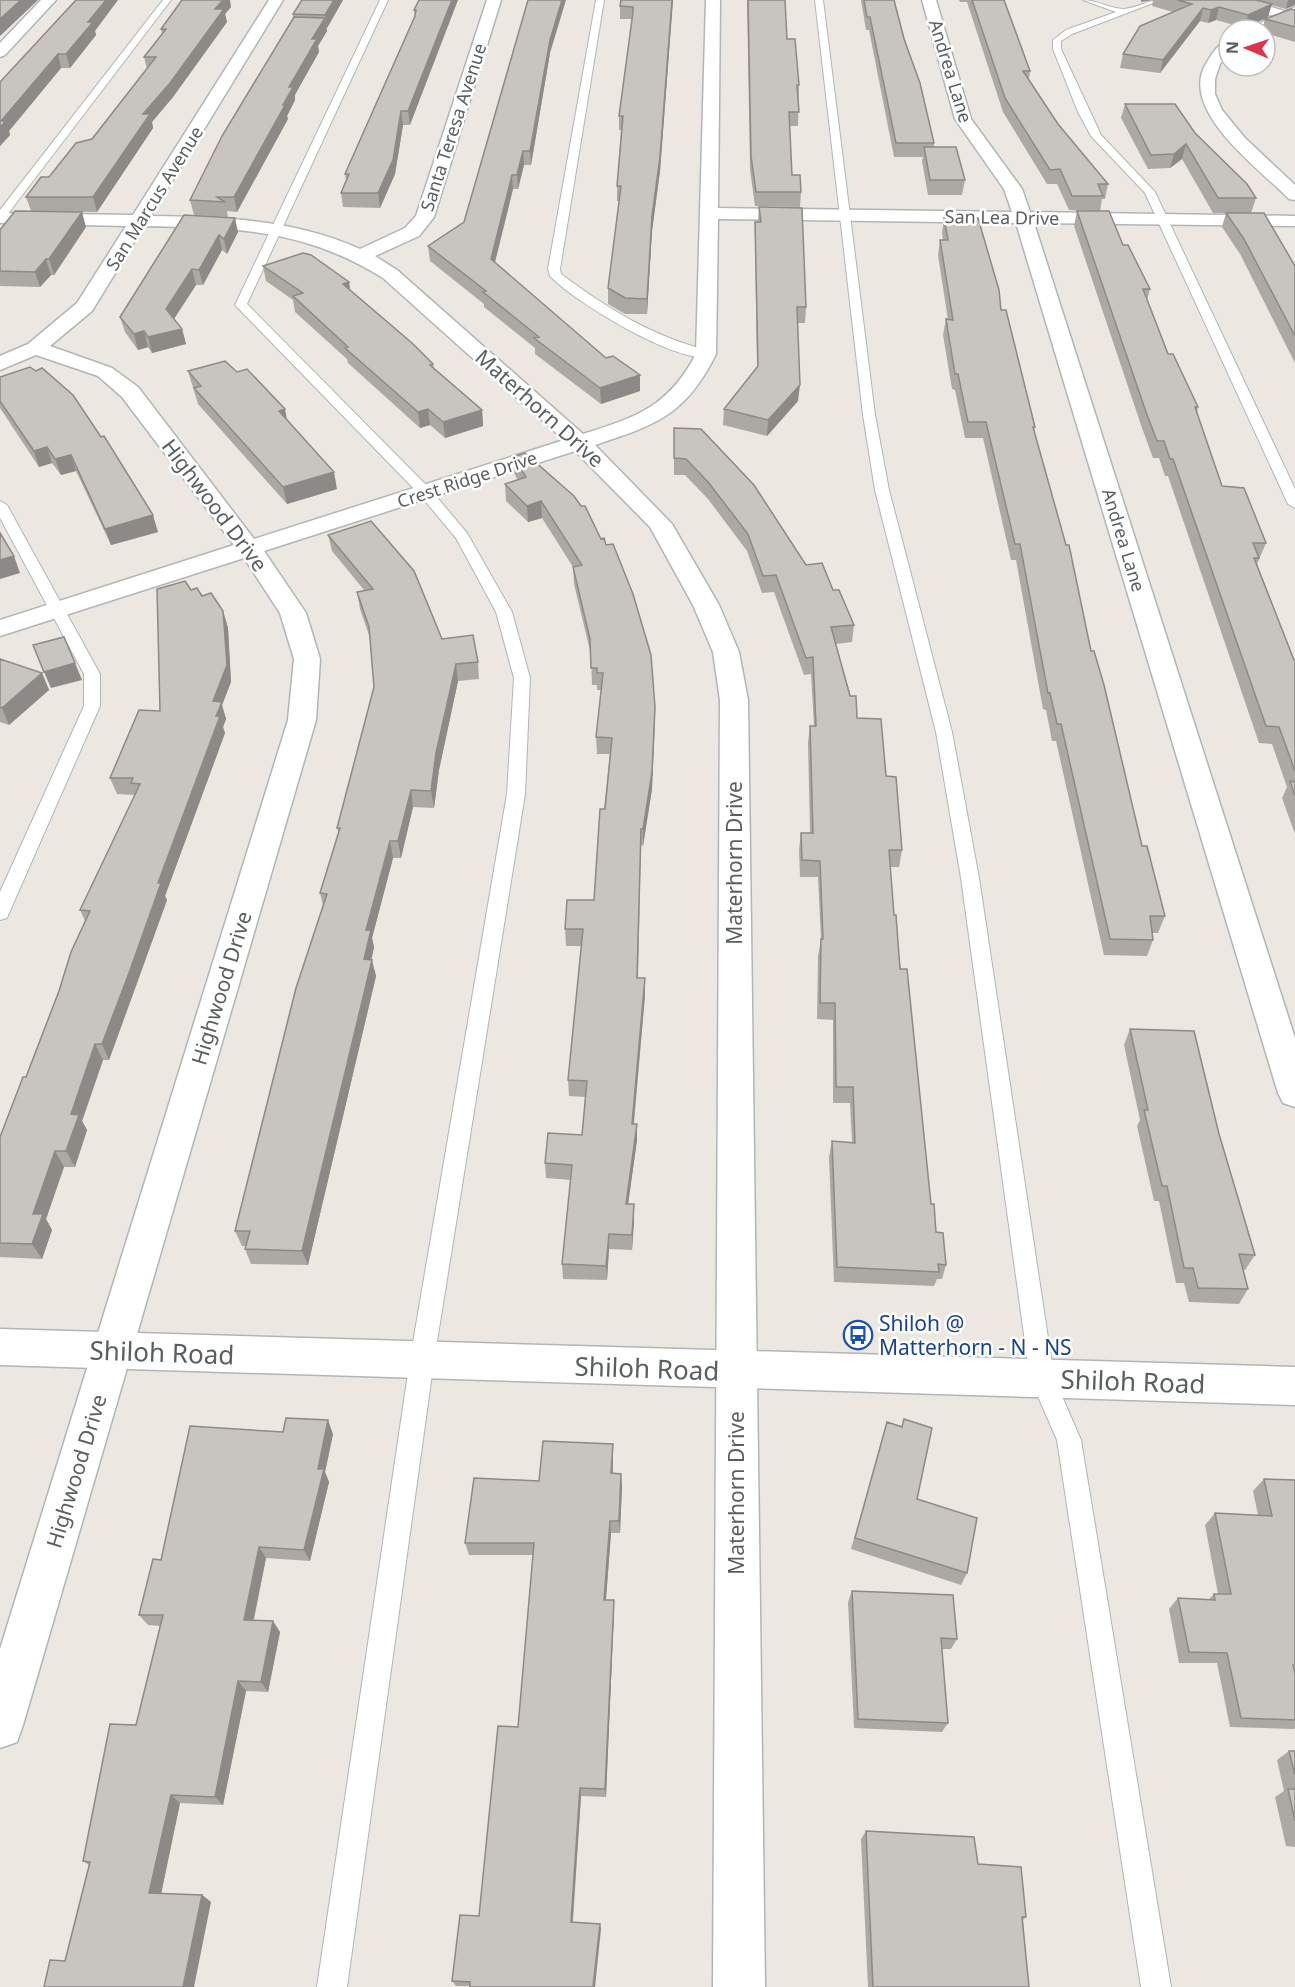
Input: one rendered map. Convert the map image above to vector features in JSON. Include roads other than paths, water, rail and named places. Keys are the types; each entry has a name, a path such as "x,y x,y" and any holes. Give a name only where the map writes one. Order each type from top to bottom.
{"street":[{"path":"0,52 49,0"},
{"name":"San Marcus Avenue","path":"0,364 35,348 85,308 276,0"},
{"name":"Santa Teresa Avenue","path":"362,255 412,231 425,217 494,0"},
{"name":"Crest Ridge Drive","path":"0,628 56,608 580,443 631,426 670,406 691,384 706,354 713,0"},
{"name":"Andrea Lane","path":"929,0 963,119 1012,189 1023,217 1295,1093"},
{"path":"1232,0 1293,12"},
{"path":"1276,0 1293,12"},
{"path":"1277,19 1293,12"},
{"path":"1217,58 1212,64 1206,80 1209,98 1216,111 1239,140 1295,195"},
{"name":"San Lea Drive","path":"708,213 1295,221"},
{"name":"Materhorn Drive","path":"0,217 224,222 277,228 315,237 362,255 390,274 580,443 660,524 706,604 722,642 734,700 739,1987"},
{"name":"Highwood Drive","path":"0,1725 302,720 307,659 293,613 249,549 130,392 105,372 35,348"},
{"name":"Shiloh Road","path":"0,1347 735,1371 1295,1386"}],"lane":[{"path":"0,217 167,0"},
{"path":"332,1987 422,1360 516,794 522,678 504,612 462,536 425,492 241,305 384,0"},
{"path":"600,0 554,269 556,276 628,328 661,343 706,354"},
{"path":"819,0 847,215 868,415 882,490 945,732 970,878 1042,1378 1069,1440 1156,1987"},
{"path":"1087,0 1125,12"},
{"path":"1157,0 1069,32 1057,40 1058,49 1091,126 1103,145 1139,178 1163,219 1295,504"},
{"path":"0,505 92,674 92,706 0,913"}],"place":[{"name":"Shiloh @ Matterhorn - N - NS","path":"858,1335"}]}
